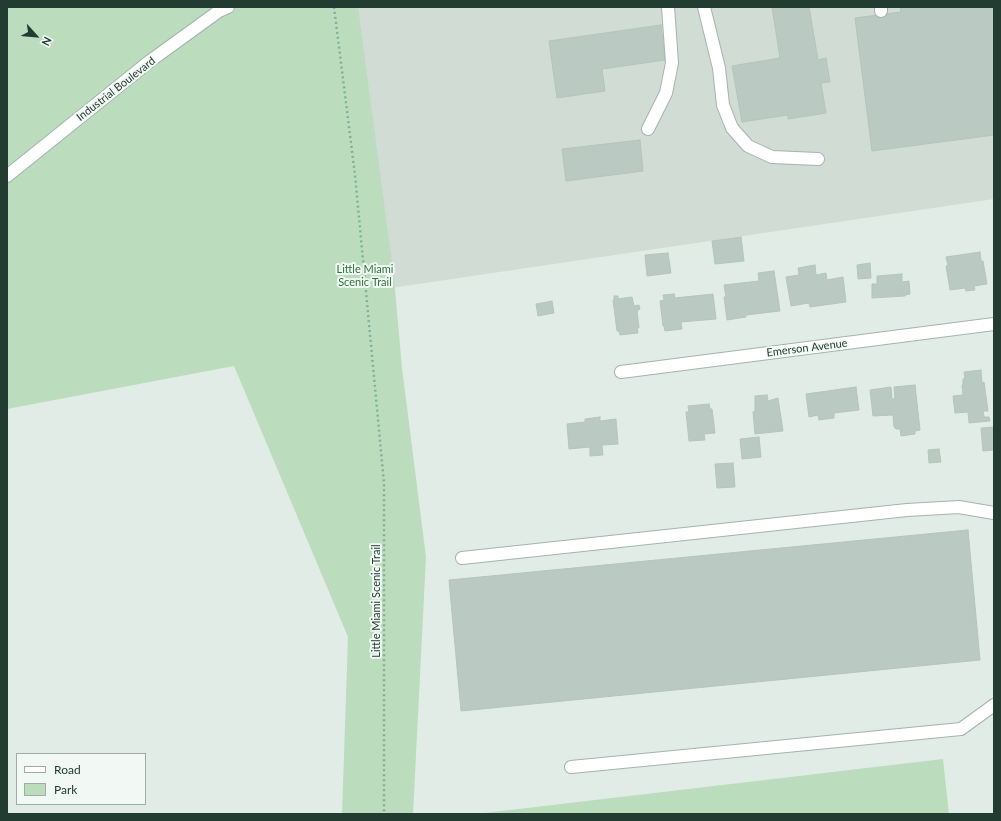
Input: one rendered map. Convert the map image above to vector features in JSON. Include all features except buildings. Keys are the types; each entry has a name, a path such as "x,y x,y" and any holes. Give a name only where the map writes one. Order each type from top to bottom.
{"street":[{"name":"Industrial Boulevard","path":"7,176 150,61 219,11 228,7"},
{"path":"648,129 666,93 672,62 668,7"},
{"path":"704,7 719,68 723,106 732,128 748,146 772,157 818,159"},
{"name":"Emerson Avenue","path":"621,372 994,324"},
{"path":"462,558 907,510 959,507 994,513"},
{"path":"570,768 961,729 994,705"}],"path":[{"name":"Little Miami Scenic Trail","path":"334,7 355,175 384,483 384,814"}],"shaded area":[{"path":"356,7 994,7 994,199 391,288"}],"green space":[{"path":"7,7 358,7 394,278 402,368 426,557 413,814 342,814 348,637 234,366 7,409"},
{"path":"943,759 949,814 476,814"}]}
